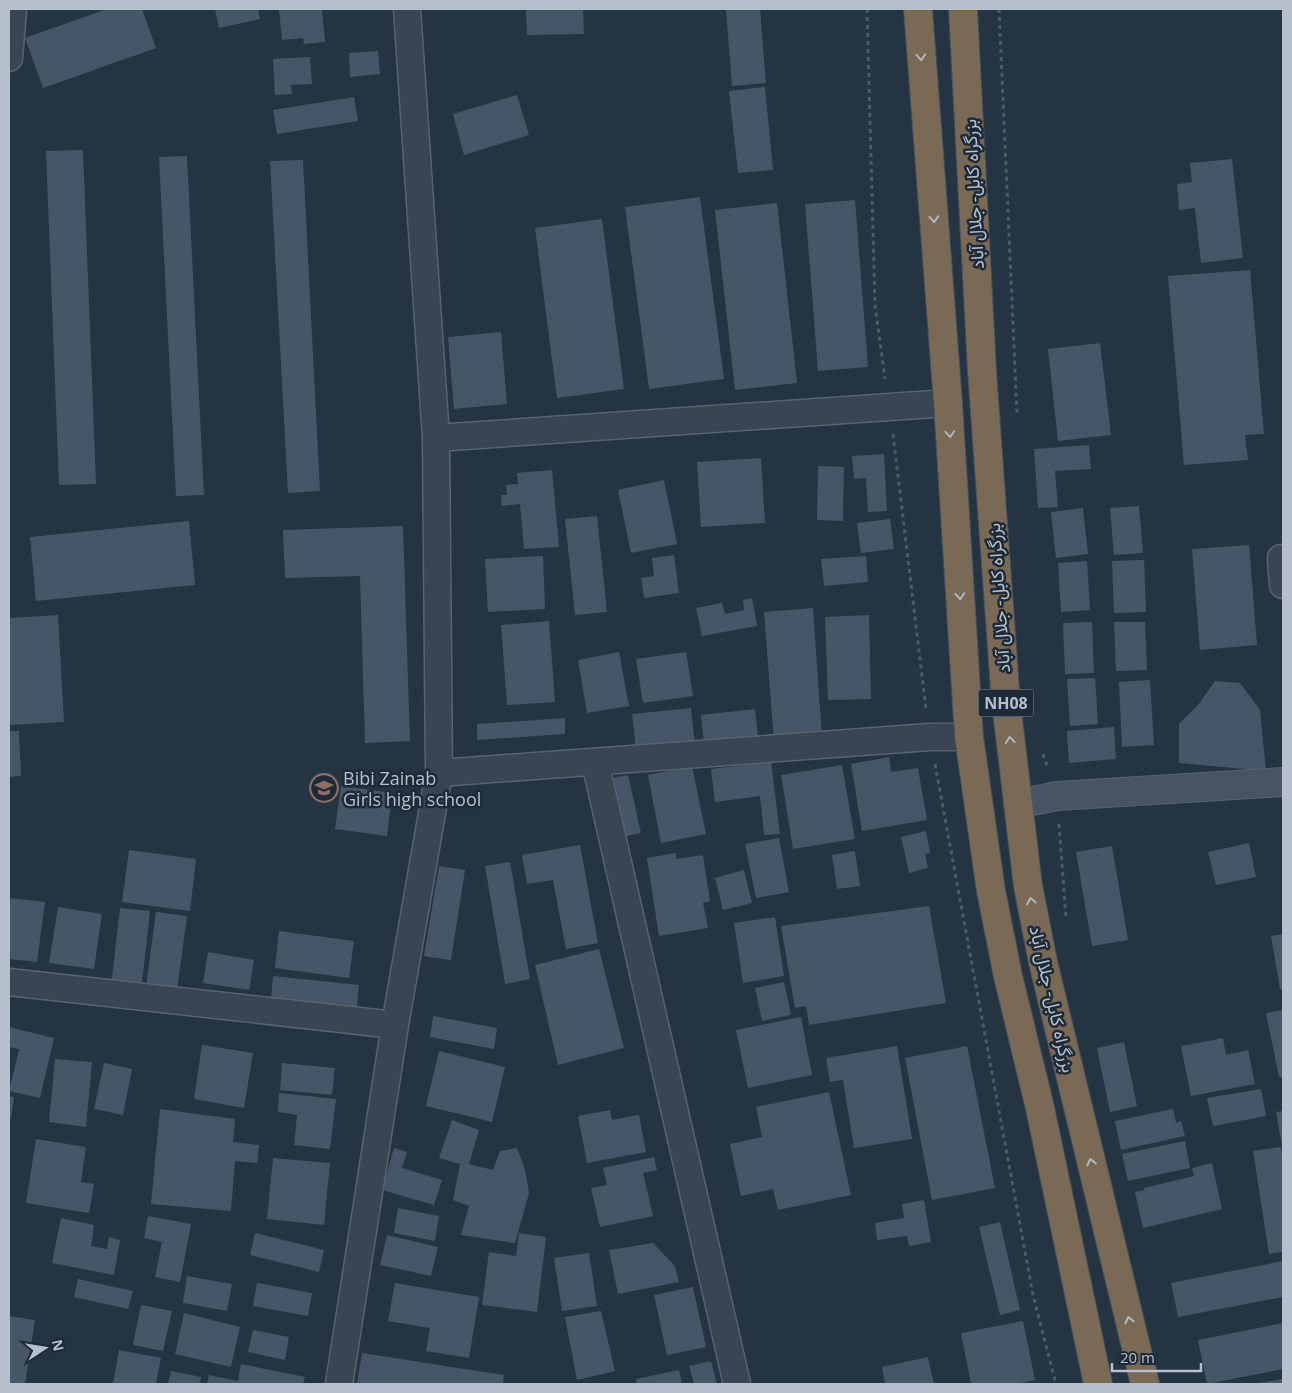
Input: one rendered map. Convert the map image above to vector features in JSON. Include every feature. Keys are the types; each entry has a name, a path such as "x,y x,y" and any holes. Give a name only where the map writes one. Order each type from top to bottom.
{"highway":[{"name":"NH08","path":"918,9 948,403 969,738 997,919 1040,1108 1098,1384"},
{"name":"بزرگراه کابل- جلال آباد","path":"963,9 972,150 982,371 1006,703 1028,886 1043,962 1145,1384"}],"street":[{"path":"9,58 13,9"},
{"path":"339,1384 395,1025 439,773 436,438 407,9"},
{"path":"436,438 948,403"},
{"path":"1281,558 1283,585"},
{"path":"439,773 930,736 969,738"},
{"path":"595,762 737,1384"},
{"path":"1018,804 1057,796 1283,782"},
{"path":"9,982 395,1025"}],"path":[{"path":"999,9 1017,417"},
{"path":"1042,748 1057,796 1066,922"}],"building":[{"path":"107,9 142,9 156,48 43,88 25,38"},
{"path":"215,9 258,9 260,19 219,28"},
{"path":"279,9 322,9 325,42 304,44 303,38 282,40"},
{"path":"526,9 583,9 584,34 527,35"},
{"path":"726,9 760,9 766,83 732,86"},
{"path":"378,51 380,74 350,77 349,53"},
{"path":"310,57 312,84 291,85 292,94 275,95 273,59"},
{"path":"765,87 773,170 738,173 729,91"},
{"path":"517,95 529,135 464,155 453,114"},
{"path":"354,97 358,121 277,134 273,110"},
{"path":"83,150 96,484 59,485 46,151"},
{"path":"187,156 204,495 176,496 159,157"},
{"path":"1232,159 1243,258 1201,263 1195,208 1179,210 1177,184 1192,182 1190,163"},
{"path":"303,160 320,491 288,493 270,161"},
{"path":"700,197 724,379 649,389 625,207"},
{"path":"855,200 868,367 818,371 805,204"},
{"path":"777,203 797,383 735,390 715,210"},
{"path":"602,219 624,389 557,398 535,228"},
{"path":"1250,270 1264,434 1245,435 1248,460 1184,465 1168,276"},
{"path":"501,332 507,404 454,409 448,337"},
{"path":"1100,343 1111,435 1058,441 1048,349"},
{"path":"1089,445 1091,469 1055,471 1058,507 1038,508 1034,449"},
{"path":"884,454 887,511 868,512 866,478 854,479 852,456"},
{"path":"761,458 765,523 701,527 697,462"},
{"path":"818,466 844,467 843,521 817,520"},
{"path":"552,470 559,547 524,549 520,504 502,506 501,495 507,495 506,485 518,484 517,473"},
{"path":"664,480 677,544 631,553 618,490"},
{"path":"1139,506 1143,553 1114,555 1110,508"},
{"path":"1083,508 1088,554 1056,558 1051,512"},
{"path":"597,516 607,612 575,615 565,519"},
{"path":"890,519 894,549 861,553 857,523"},
{"path":"189,521 195,585 36,601 30,537"},
{"path":"403,526 410,741 365,743 360,576 285,578 283,530"},
{"path":"1249,545 1257,645 1200,650 1192,549"},
{"path":"674,555 679,593 644,598 641,578 654,576 652,558"},
{"path":"543,556 545,609 488,612 485,559"},
{"path":"866,556 868,582 824,586 821,559"},
{"path":"1144,560 1146,612 1114,613 1112,561"},
{"path":"1087,561 1090,610 1061,612 1058,563"},
{"path":"752,598 757,626 702,636 696,608 722,603 725,614 744,610 743,600"},
{"path":"813,608 822,738 774,741 764,612"},
{"path":"58,615 64,722 9,725 9,618"},
{"path":"869,615 871,699 828,700 825,617"},
{"path":"549,621 555,702 507,705 501,625"},
{"path":"1092,622 1094,673 1065,674 1063,623"},
{"path":"1114,622 1145,622 1147,670 1116,671"},
{"path":"619,652 629,706 587,713 578,660"},
{"path":"686,652 693,696 643,703 636,659"},
{"path":"1095,678 1098,724 1070,726 1067,679"},
{"path":"1150,680 1154,745 1122,747 1119,682"},
{"path":"1215,681 1240,683 1260,710 1266,771 1179,763 1179,724 1198,705"},
{"path":"691,708 695,745 636,750 632,714"},
{"path":"755,709 759,745 705,751 701,715"},
{"path":"565,718 565,734 477,740 477,724"},
{"path":"1114,727 1116,759 1069,763 1067,731"},
{"path":"9,731 19,731 21,776 9,777"},
{"path":"889,757 891,772 918,768 927,820 862,831 851,764"},
{"path":"771,762 780,834 764,835 760,796 715,802 711,769"},
{"path":"842,765 855,839 793,849 781,775"},
{"path":"692,766 706,834 661,843 648,775"},
{"path":"628,775 641,833 621,837 608,779"},
{"path":"341,786 392,793 387,836 335,829"},
{"path":"926,831 930,853 925,854 928,868 909,873 901,837"},
{"path":"779,838 789,892 756,898 745,844"},
{"path":"1249,843 1256,877 1216,885 1208,852"},
{"path":"580,845 598,943 566,949 553,880 527,884 522,855"},
{"path":"1112,846 1128,940 1092,946 1076,852"},
{"path":"129,850 196,859 190,911 122,902"},
{"path":"855,851 860,886 837,889 832,855"},
{"path":"676,853 676,859 703,855 710,901 703,903 708,928 659,936 647,858"},
{"path":"510,862 530,979 505,984 485,866"},
{"path":"439,866 465,870 451,960 424,956"},
{"path":"744,870 752,903 723,910 715,878"},
{"path":"9,898 45,902 37,962 9,959"},
{"path":"929,906 946,1003 809,1025 806,1006 795,1008 781,926"},
{"path":"58,907 102,914 94,969 49,963"},
{"path":"120,908 150,911 141,991 111,987"},
{"path":"156,912 187,916 176,998 145,994"},
{"path":"775,917 784,976 743,983 734,923"},
{"path":"279,931 354,941 349,978 275,968"},
{"path":"1283,934 1283,989 1280,989 1271,936"},
{"path":"599,949 624,1048 558,1065 535,965"},
{"path":"208,952 254,960 249,990 203,983"},
{"path":"273,976 359,985 356,1019 270,1009"},
{"path":"784,982 791,1015 762,1021 755,988"},
{"path":"1283,1010 1283,1077 1279,1077 1266,1013"},
{"path":"433,1016 497,1028 494,1049 430,1037"},
{"path":"801,1017 812,1075 748,1088 736,1030"},
{"path":"9,1027 54,1038 40,1098 9,1091 19,1049 9,1047"},
{"path":"1223,1038 1226,1055 1248,1050 1255,1084 1191,1096 1181,1046"},
{"path":"1124,1042 1137,1106 1110,1112 1097,1048"},
{"path":"202,1045 253,1053 244,1108 194,1099"},
{"path":"897,1046 912,1139 854,1148 843,1080 830,1082 826,1058"},
{"path":"967,1046 995,1188 932,1200 905,1058"},
{"path":"439,1051 505,1067 492,1122 426,1106"},
{"path":"55,1059 92,1062 86,1127 49,1122"},
{"path":"104,1063 132,1069 123,1115 94,1109"},
{"path":"282,1063 335,1068 332,1095 280,1090"},
{"path":"1261,1089 1266,1116 1213,1126 1207,1098"},
{"path":"829,1092 851,1195 778,1210 773,1189 741,1196 730,1144 762,1137 756,1107"},
{"path":"279,1093 336,1099 330,1149 294,1145 297,1115 278,1112"},
{"path":"9,1096 14,1097 11,1118 9,1117"},
{"path":"160,1109 235,1119 233,1142 259,1145 257,1163 235,1161 231,1211 151,1204"},
{"path":"1173,1109 1176,1123 1181,1121 1185,1136 1121,1150 1115,1121"},
{"path":"610,1110 612,1120 639,1115 646,1152 587,1163 578,1116"},
{"path":"1283,1111 1283,1146 1282,1146 1276,1112"},
{"path":"452,1120 479,1130 469,1164 493,1170 500,1151 517,1148 525,1169 529,1193 515,1243 461,1235 469,1206 453,1200 460,1164 439,1158"},
{"path":"36,1139 86,1147 81,1182 94,1184 89,1213 26,1203"},
{"path":"1185,1141 1190,1168 1128,1181 1122,1154"},
{"path":"1281,1147 1283,1160 1283,1252 1269,1254 1253,1151"},
{"path":"394,1148 407,1152 402,1168 442,1180 434,1205 382,1190"},
{"path":"654,1157 657,1170 643,1173 653,1216 600,1227 591,1188 607,1185 603,1168"},
{"path":"273,1158 330,1163 324,1225 267,1219"},
{"path":"1212,1163 1222,1209 1143,1228 1135,1192 1144,1190 1144,1188 1194,1176 1192,1168"},
{"path":"924,1200 931,1242 909,1246 907,1236 877,1240 875,1223 904,1218 902,1204"},
{"path":"398,1208 439,1216 435,1241 394,1233"},
{"path":"148,1216 191,1224 180,1282 155,1277 162,1242 144,1238"},
{"path":"61,1218 94,1225 91,1246 107,1249 109,1237 120,1240 114,1275 52,1263"},
{"path":"1000,1222 1020,1310 1000,1315 979,1227"},
{"path":"255,1233 324,1250 319,1272 250,1255"},
{"path":"519,1233 546,1237 537,1312 482,1305 489,1252 516,1256"},
{"path":"387,1235 438,1247 431,1276 380,1265"},
{"path":"653,1243 675,1266 679,1282 618,1294 609,1250"},
{"path":"589,1253 597,1306 562,1311 554,1258"},
{"path":"1283,1261 1283,1297 1178,1317 1171,1283"},
{"path":"187,1276 232,1284 227,1311 183,1303"},
{"path":"78,1279 133,1291 128,1309 74,1297"},
{"path":"257,1283 312,1293 308,1316 253,1306"},
{"path":"395,1283 479,1297 469,1358 426,1351 430,1328 388,1321"},
{"path":"693,1287 706,1347 667,1355 654,1295"},
{"path":"141,1305 172,1311 163,1351 133,1345"},
{"path":"601,1311 615,1371 577,1380 565,1317"},
{"path":"184,1313 240,1327 231,1367 175,1354"},
{"path":"9,1316 35,1320 25,1384 9,1384"},
{"path":"1023,1321 1035,1380 1016,1384 971,1384 961,1333"},
{"path":"1283,1323 1283,1369 1207,1384 1198,1340"},
{"path":"253,1330 289,1337 285,1360 248,1352"},
{"path":"119,1350 161,1358 156,1384 113,1384"},
{"path":"362,1353 504,1375 503,1384 357,1384"},
{"path":"928,1357 934,1384 885,1384 882,1367"},
{"path":"711,1361 717,1384 694,1384 689,1366"},
{"path":"241,1364 305,1377 303,1384 207,1384 209,1375 238,1381"},
{"path":"679,1370 682,1384 637,1384 636,1379"},
{"path":"171,1371 201,1377 200,1384 168,1384"},
{"path":"1283,1379 1283,1384 1259,1384 1259,1383"}],"place":[{"name":"Bibi Zainab Girls high school","path":"324,788"}]}
